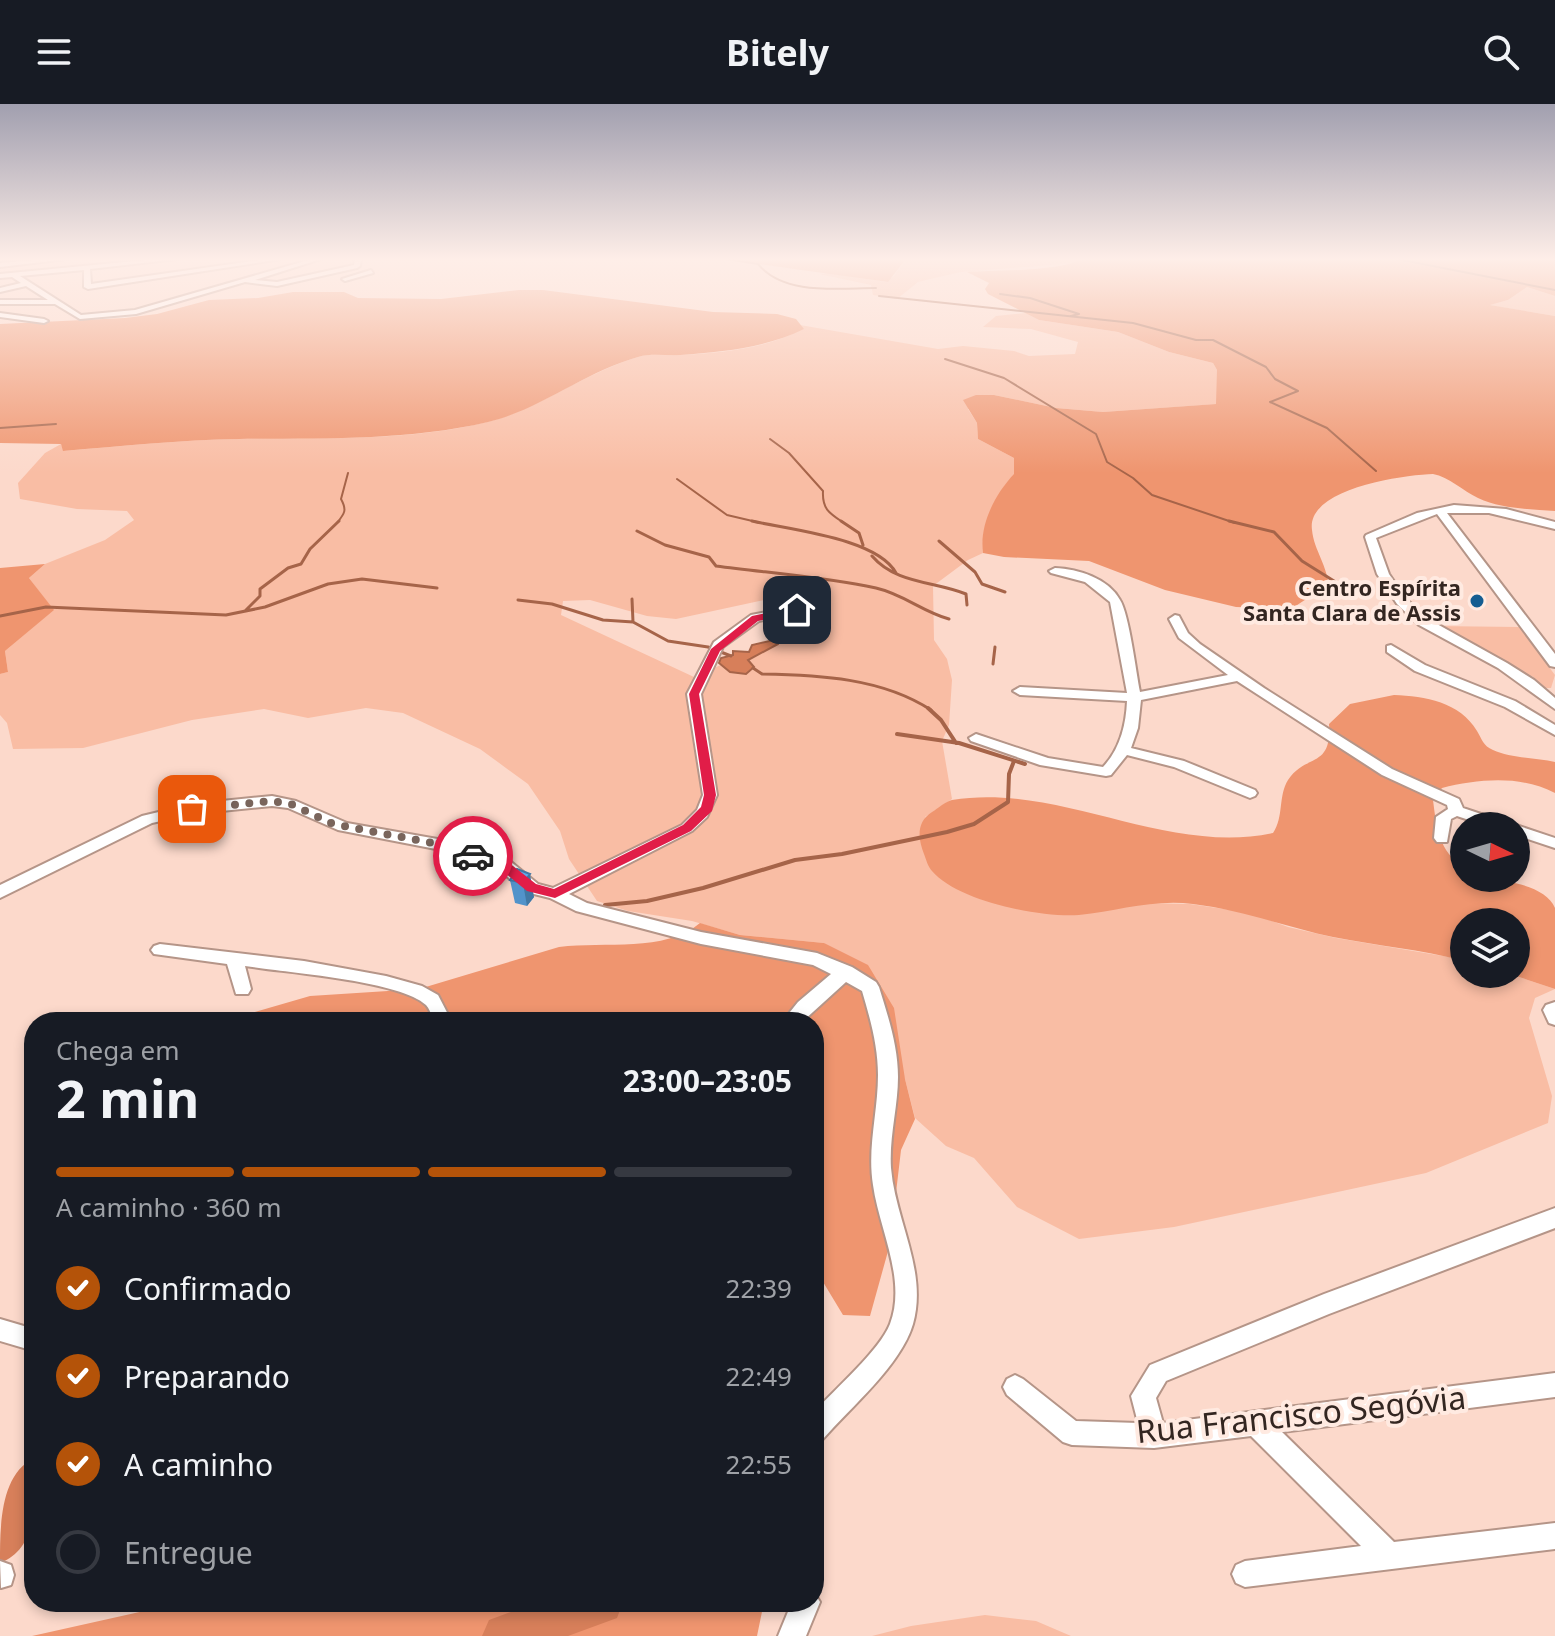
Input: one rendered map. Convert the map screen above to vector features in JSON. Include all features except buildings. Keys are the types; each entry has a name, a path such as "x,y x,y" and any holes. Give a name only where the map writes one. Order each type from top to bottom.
{"street":[{"path":"1491,510 1499,522"},
{"path":"1555,526 1491,510 1440,511 1424,514 1370,537 1374,552 1398,599 1423,624 1548,692 1555,705"},
{"path":"1440,511 1555,663"},
{"path":"976,738 1045,762 1106,772 1117,763 1124,750 1134,712 1134,697 1116,602 1085,578 1070,571 1055,571"},
{"path":"555,894 687,828 699,819 707,808 710,795 694,694 718,645 755,618 797,610"},
{"path":"1175,619 1183,635 1196,647 1239,677 1387,772 1454,802 1456,811"},
{"path":"1391,649 1420,668 1510,704 1555,731"},
{"path":"1020,691 1134,697 1239,677"},
{"path":"1124,750 1179,764 1250,793"},
{"path":"0,892 147,819 192,809 272,801 291,804 333,824 443,845 504,865 532,888 555,894 582,907 701,938 817,959 870,987 882,1025 888,1077 881,1170 890,1219 903,1259 901,1327 824,1419"},
{"path":"1442,838 1444,817 1459,812"},
{"path":"1530,835 1555,843"},
{"path":"160,950 350,974 415,990 432,999 438,1012"},
{"path":"234,959 242,989"},
{"path":"800,1012 846,972"},
{"path":"1555,1009 1552,1010 1555,1018"},
{"path":"1154,1436 1143,1396 1158,1373 1324,1305 1555,1218"},
{"path":"0,1330 24,1337"},
{"name":"Rua Francisco Segóvia","path":"1015,1387 1072,1433 1154,1436 1555,1385"},
{"path":"1257,1424 1389,1556"},
{"path":"1245,1574 1555,1536"},
{"path":"792,1636 802,1612"}],"shaded area":[{"path":"0,330 800,330 744,348 638,357 599,372 508,416 426,433 195,441 63,451 61,444 0,443"},
{"path":"800,330 832,330 938,349 963,346 1014,351 1029,356 1075,354 1078,342 1036,330 1118,332 1169,352 1213,363 1217,370 1217,404 1103,412 1056,408 994,395 968,409 977,423 978,439 1014,458 1015,474 991,510 984,532 983,553 968,560 933,586 934,640 947,659 952,680 949,725 942,741 952,799 925,817 1000,904 1077,915 1138,903 1190,904 1251,913 1288,927 1336,938 1450,957 1450,988 1530,988 1530,981 1555,989 1535,998 1529,1018 1552,1096 1548,1123 1426,1173 1174,1227 1079,1239 1017,1207 974,1158 946,1146 915,1118 905,1079 824,943 740,935 692,921 628,911 597,901 569,859 560,831 528,784 480,749 403,713 366,708 308,718 264,709 192,720 83,748 13,749 7,723 0,715 0,674 8,672 5,651 53,610 29,578 45,564 105,540 134,520 127,511 77,509 20,499 18,483 45,453 61,444 64,451 195,441 426,433 507,416 638,357 743,349","holes":["810,590 818,591 829,603 828,610 796,631 694,677 561,615 563,601 590,600 647,616 676,619"]},
{"path":"1108,330 1555,330 1555,511 1487,502 1433,474 1380,481 1340,494 1324,504 1314,516 1312,530 1329,590 1314,594 1291,609 1236,607 1165,590 1089,561 1004,557 983,553 986,521 995,500 1014,474 1014,458 978,439 977,423 963,400 976,395 994,395 1056,408 1103,412 1216,404 1217,370 1213,363 1169,352"},
{"path":"45,564 29,578 54,610 5,651 8,672 0,674 0,568"},
{"path":"1433,626 1519,627 1555,675 1551,688 1544,688 1532,676"},
{"path":"779,640 778,644 748,660 754,667 746,674 730,672 719,663 721,658 733,655 733,651 749,652 752,645"},
{"path":"1394,695 1441,702 1470,721 1485,744 1493,750 1555,762 1555,793 1528,783 1499,780 1442,788 1433,800 1440,838 1450,855 1450,892 1530,892 1530,888 1549,899 1555,908 1555,989 1530,981 1530,908 1450,908 1450,958 1333,937 1229,910 1193,904 1150,904 1079,915 1044,914 979,899 960,891 944,882 928,865 920,837 921,826 927,816 952,800 992,797 1032,801 1193,835 1233,837 1273,833 1288,780 1302,766 1322,754 1329,738 1329,724 1350,704"},
{"path":"700,923 740,935 824,943 868,965 894,1008 915,1119 901,1150 890,1244 870,1316 843,1315 824,1284 824,1012 255,1012 310,996 419,989 559,947 652,942 686,932"},
{"path":"140,1612 762,1612 757,1636 32,1636"},
{"path":"985,1615 1036,1621 1071,1636 872,1636 911,1626"}],"waterway":[{"path":"1161,330 1196,340 1213,340 1266,367 1275,379 1298,391 1270,402 1327,428 1376,471"},
{"path":"945,359 1004,378 1096,434 1107,462 1133,478 1152,495 1229,521"},
{"path":"0,428 56,424"},
{"path":"770,439 789,453 823,491 828,510 844,523"},
{"path":"337,523 344,511 341,499 348,473"},
{"path":"677,479 727,515 755,522"},
{"path":"1229,521 1274,532 1302,561 1334,581"},
{"path":"1229,521 1235,523"},
{"path":"755,522 852,544 871,551 886,561 896,573"},
{"path":"755,522 761,523"},
{"path":"245,611 260,596 260,589 288,568 301,564 310,549 337,523"},
{"path":"844,523 859,533 863,545"},
{"path":"637,531 665,545 709,557 716,566 876,588 949,619"},
{"path":"939,541 975,572 982,584 1005,592"},
{"path":"872,556 892,572 904,577 966,594 967,605"},
{"path":"0,616 46,607 226,615 265,607 328,584 362,579 437,588"},
{"path":"632,599 633,622"},
{"path":"518,600 552,604 603,620 633,622"},
{"path":"633,622 668,641 708,647 731,656"},
{"path":"993,664 995,647"},
{"path":"753,668 762,674 850,680 892,691 929,709"},
{"path":"929,709 941,720 956,743"},
{"path":"897,734 956,743"},
{"path":"956,743 1025,764"},
{"path":"605,905 647,901 703,888 795,860 842,854 974,824 1008,802 1009,774 1014,761"},
{"path":"0,1542 24,1498"},
{"path":"505,1636 573,1612"}],"way so far":[{"path":"192,809 272,801 291,804 333,824 409,841 443,845 473,856"}],"place":[{"name":"Centro Espírita Santa Clara de Assis","path":"1477,601"}],"route":[{"path":"473,856 504,865 532,888 555,894 687,828 699,819 707,808 710,795 694,694 718,645 755,618 797,610"}]}
